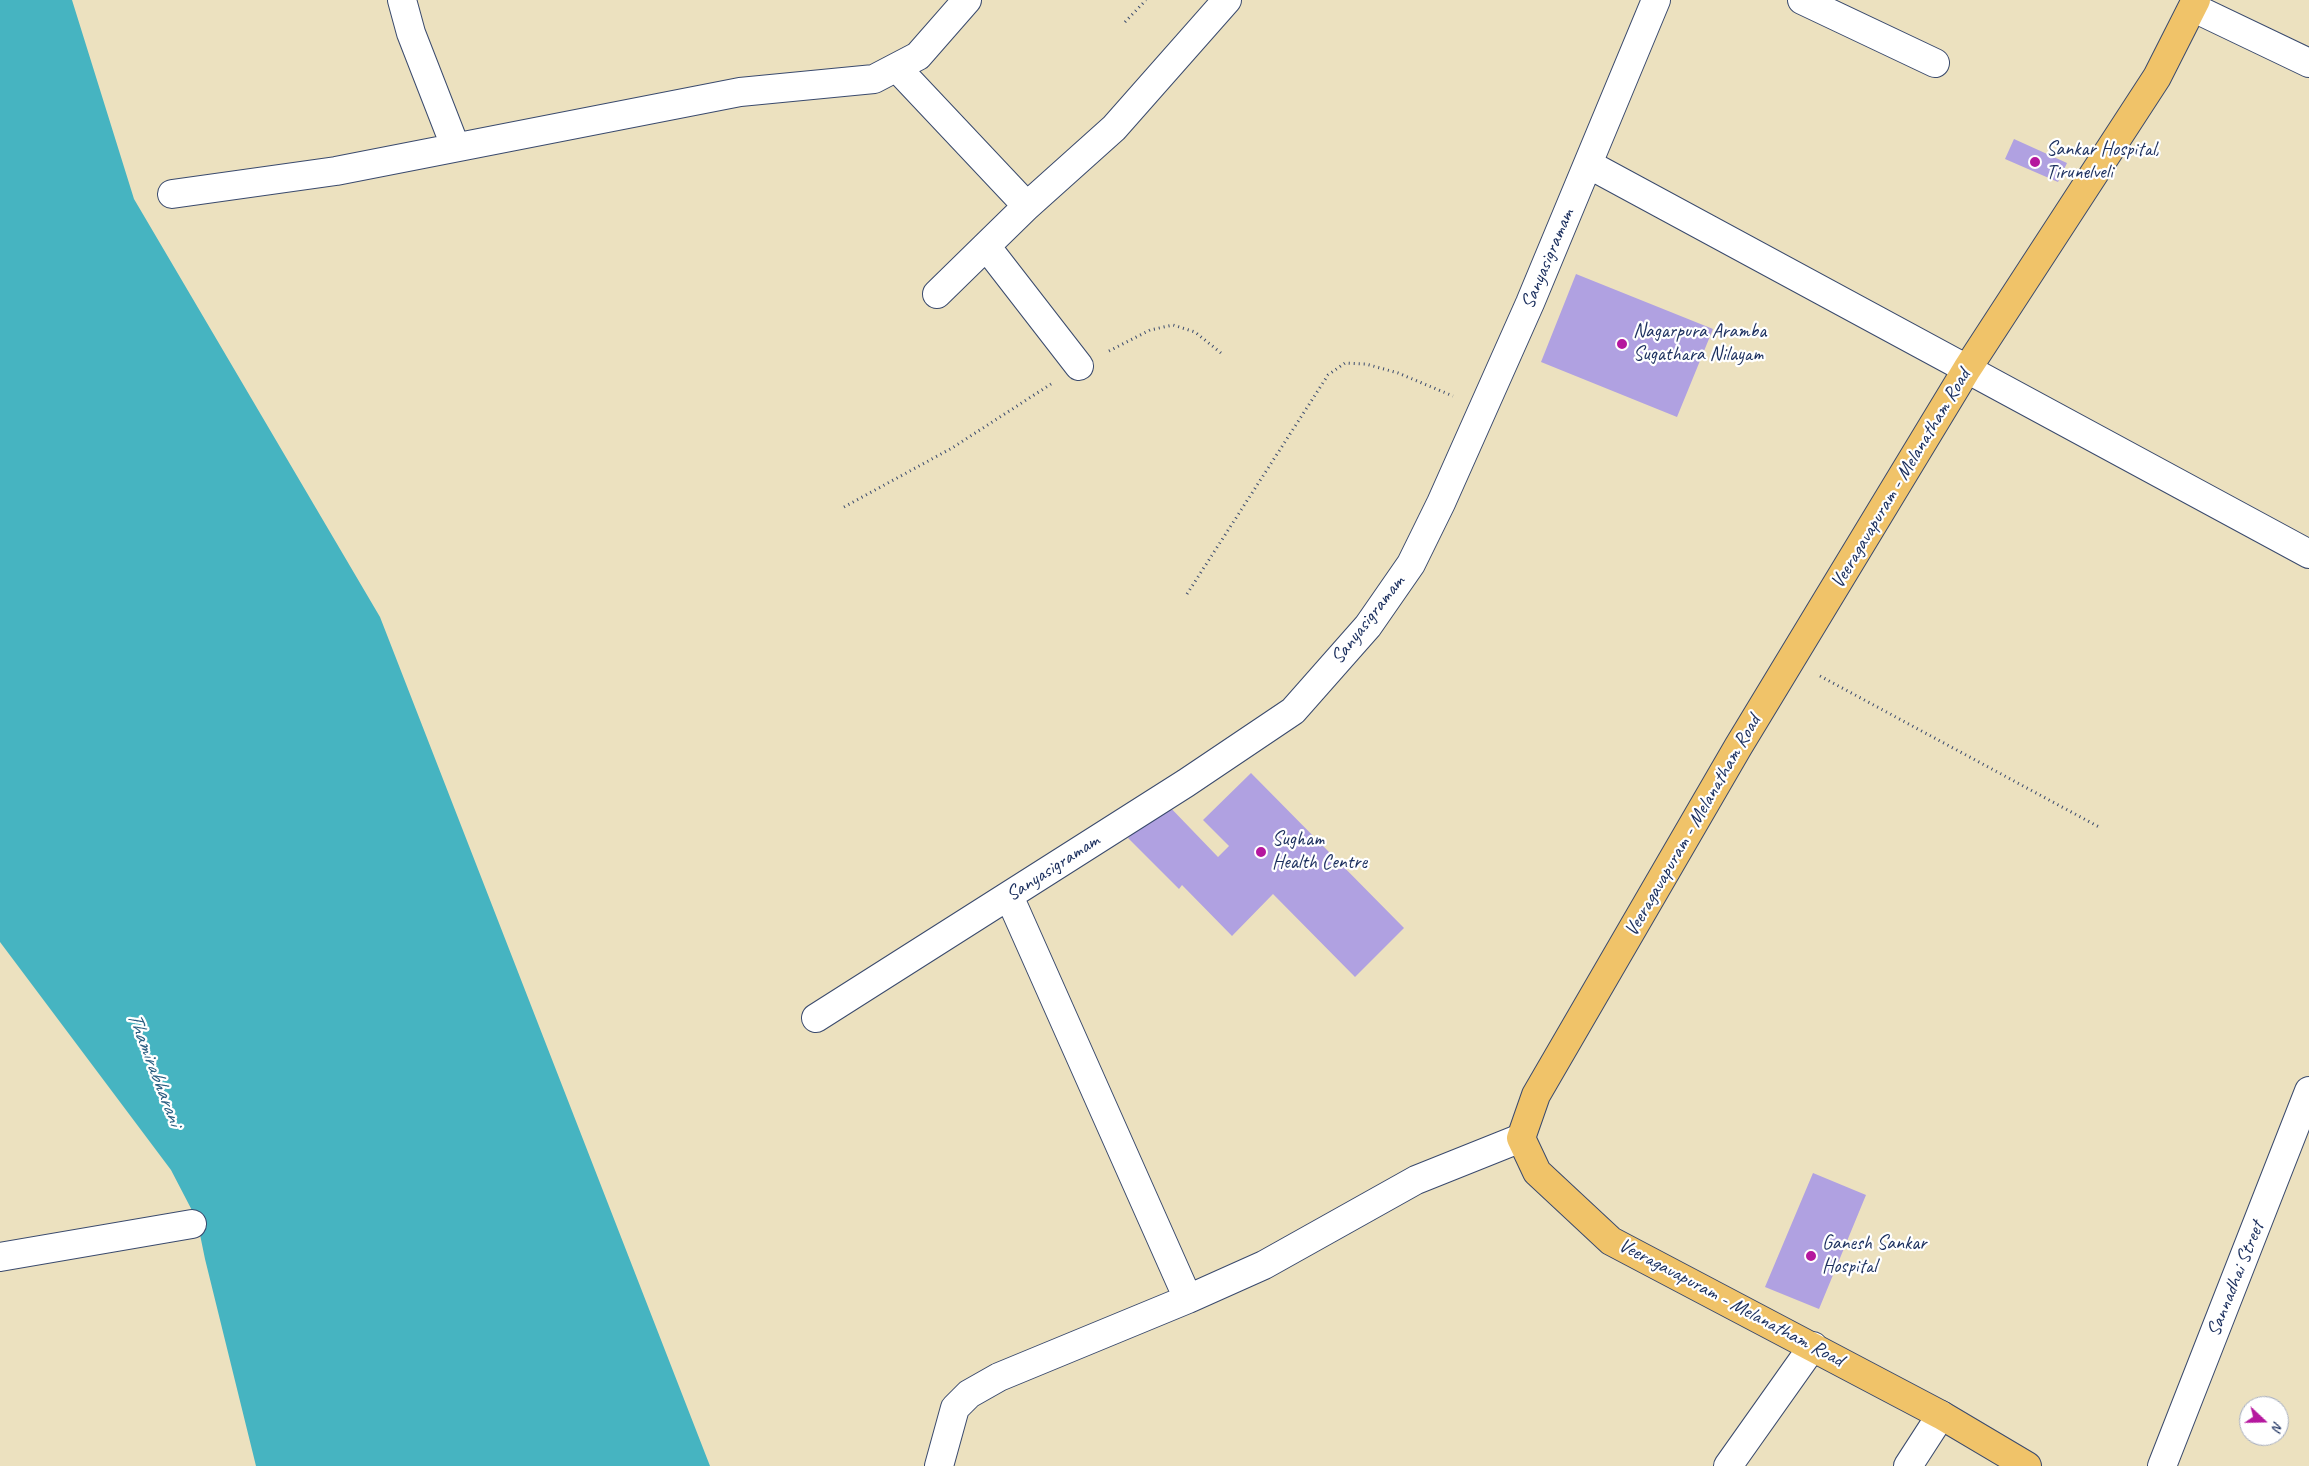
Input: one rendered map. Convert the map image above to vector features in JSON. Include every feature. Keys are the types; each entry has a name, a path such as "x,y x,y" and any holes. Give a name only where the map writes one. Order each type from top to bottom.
{"main road":[{"name":"Veeragavapuram - Melanatham Road","path":"2027,1466 1941,1415 1812,1346 1674,1276 1611,1241 1537,1172 1521,1138 1536,1095 1738,747 1967,369 2158,77 2195,4"}],"street":[{"path":"402,0 411,33 455,146"},
{"path":"172,194 336,171 455,146 740,92 874,79 918,56 967,0"},
{"path":"937,294 1027,206 1114,128 1227,0"},
{"name":"Sanyasigramam","path":"816,1018 1186,783 1293,711 1368,626 1411,564 1483,409 1656,0"},
{"path":"1802,0 1935,63"},
{"path":"2195,4 2309,63"},
{"path":"897,68 1027,206"},
{"path":"1588,164 2309,554"},
{"path":"986,246 1079,366"},
{"path":"1009,896 1188,1299"},
{"name":"Sannadhai Street","path":"2162,1466 2309,1091"},
{"path":"939,1466 955,1408 969,1394 998,1376 1188,1299 1264,1265 1416,1180 1521,1138"},
{"path":"0,1257 192,1224"},
{"path":"1728,1466 1812,1346"},
{"path":"1908,1466 1941,1415"}],"path":[{"path":"1124,22 1146,0"},
{"path":"844,507 952,448 1079,366 1150,330 1173,325 1195,332 1221,354"},
{"path":"1187,594 1328,375 1345,363 1366,364 1398,373 1483,409"},
{"path":"1791,660 2099,826"}],"water":[{"name":"Thamirabharani","path":"0,0 72,0 134,199 380,617 710,1466 256,1466 197,1220 171,1170 0,942"}],"building":[{"path":"2014,139 2067,163 2058,182 2005,159"},
{"path":"1576,274 1713,329 1677,417 1541,362"},
{"path":"1251,773 1404,928 1355,977 1273,894 1232,936 1182,885 1179,889 1128,838 1165,802 1218,857 1229,846 1203,820"},
{"path":"1813,1173 1866,1195 1819,1309 1765,1287"}],"place":[{"name":"Sankar Hospital, Tirunelveli","path":"2035,162"},
{"name":"Nagarpura Aramba Sugathara Nilayam","path":"1622,344"},
{"name":"Sugham Health Centre","path":"1261,852"},
{"name":"Ganesh Sankar Hospital","path":"1811,1256"}]}
